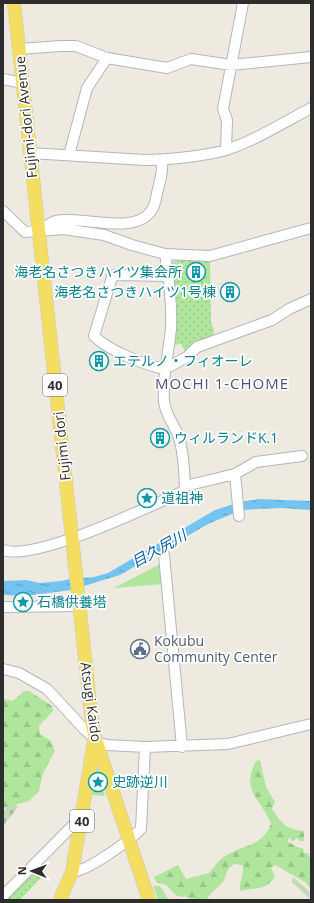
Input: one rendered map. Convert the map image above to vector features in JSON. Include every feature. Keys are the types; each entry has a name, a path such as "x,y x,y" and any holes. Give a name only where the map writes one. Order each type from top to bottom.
{"main road":[{"name":"Fujimi-dori Avenue","path":"14,3 38,231"},
{"name":"Fujimi dori","path":"38,231 79,599"},
{"name":"Atsugi Kaido","path":"79,599 98,745 149,900"},
{"name":"40","path":"60,900 72,872 98,745"}],"street":[{"path":"226,150 227,120 223,109 243,3"},
{"path":"19,49 76,46 107,58 167,68 191,59 231,65 311,57"},
{"path":"69,156 87,88 107,58"},
{"path":"3,78 22,83"},
{"path":"30,153 162,160 226,150 265,134 311,108"},
{"path":"38,231 55,221 65,220 125,223 139,221 151,211 154,205 162,170 162,160"},
{"path":"3,210 25,232 64,229 104,236 165,254 210,256 311,228"},
{"path":"3,550 18,552 72,539 184,490 185,486 180,440 168,416 164,404 163,389 171,327 169,276 165,254"},
{"path":"169,276 115,275 112,277 94,336 101,344 152,366 165,369 187,357 197,347 272,320 289,309 311,299"},
{"path":"185,486 235,474 256,462 302,456"},
{"path":"235,474 239,516"},
{"path":"164,555 182,747"},
{"path":"3,607 79,599"},
{"path":"3,669 19,673 47,689 98,745 182,747 228,744 311,724"},
{"path":"72,872 80,870 128,840 141,829 143,822 145,747"},
{"path":"3,896 83,816"}],"green space":[{"path":"178,259 207,260 210,262 211,322 214,330 213,336 197,342 185,352 181,344 175,345 173,338 171,264"},
{"path":"162,563 163,584 114,588"},
{"path":"24,691 29,691 52,706 53,711 39,726 40,734 51,741 55,751 43,773 39,791 29,801 3,808 3,699 13,701"},
{"path":"260,760 266,787 275,802 272,809 285,825 292,829 304,831 304,841 300,841 297,838 292,842 290,837 287,841 304,849 303,853 308,853 311,860 311,889 305,882 275,865 271,868 275,876 269,884 260,888 240,891 243,865 234,864 227,871 222,883 208,897 207,900 191,900 187,897 177,896 166,885 156,882 154,877 178,865 186,879 209,873 221,859 228,854 262,838 271,824 251,788 250,780 256,761"},
{"path":"97,766 105,796 92,795"},
{"path":"14,804 18,807 4,825 3,812 8,806"},
{"path":"33,871 42,877 20,900 4,900"},
{"path":"293,877 310,892 309,898 292,882"},
{"path":"153,886 160,886 169,900 158,900"}],"water":[{"name":"目久尻川","path":"259,499 311,501 311,510 281,508 241,510 208,524 120,575 71,590 26,596 3,595 3,581 26,580 40,583 94,577 108,573 215,510 240,502"}],"place":[{"name":"海老名さつきハイツ集会所","path":"196,272"},
{"name":"海老名さつきハイツ1号棟","path":"230,292"},
{"name":"エテルノ・フィオーレ","path":"99,361"},
{"name":"ウィルランドK.1","path":"160,438"},
{"name":"道祖神","path":"147,498"},
{"name":"石橋供養塔","path":"23,602"},
{"name":"Kokubu Community Center","path":"140,649"},
{"name":"史跡逆川","path":"98,782"}],"district":[{"name":"MOCHI 1-CHOME","path":"222,384"}]}
